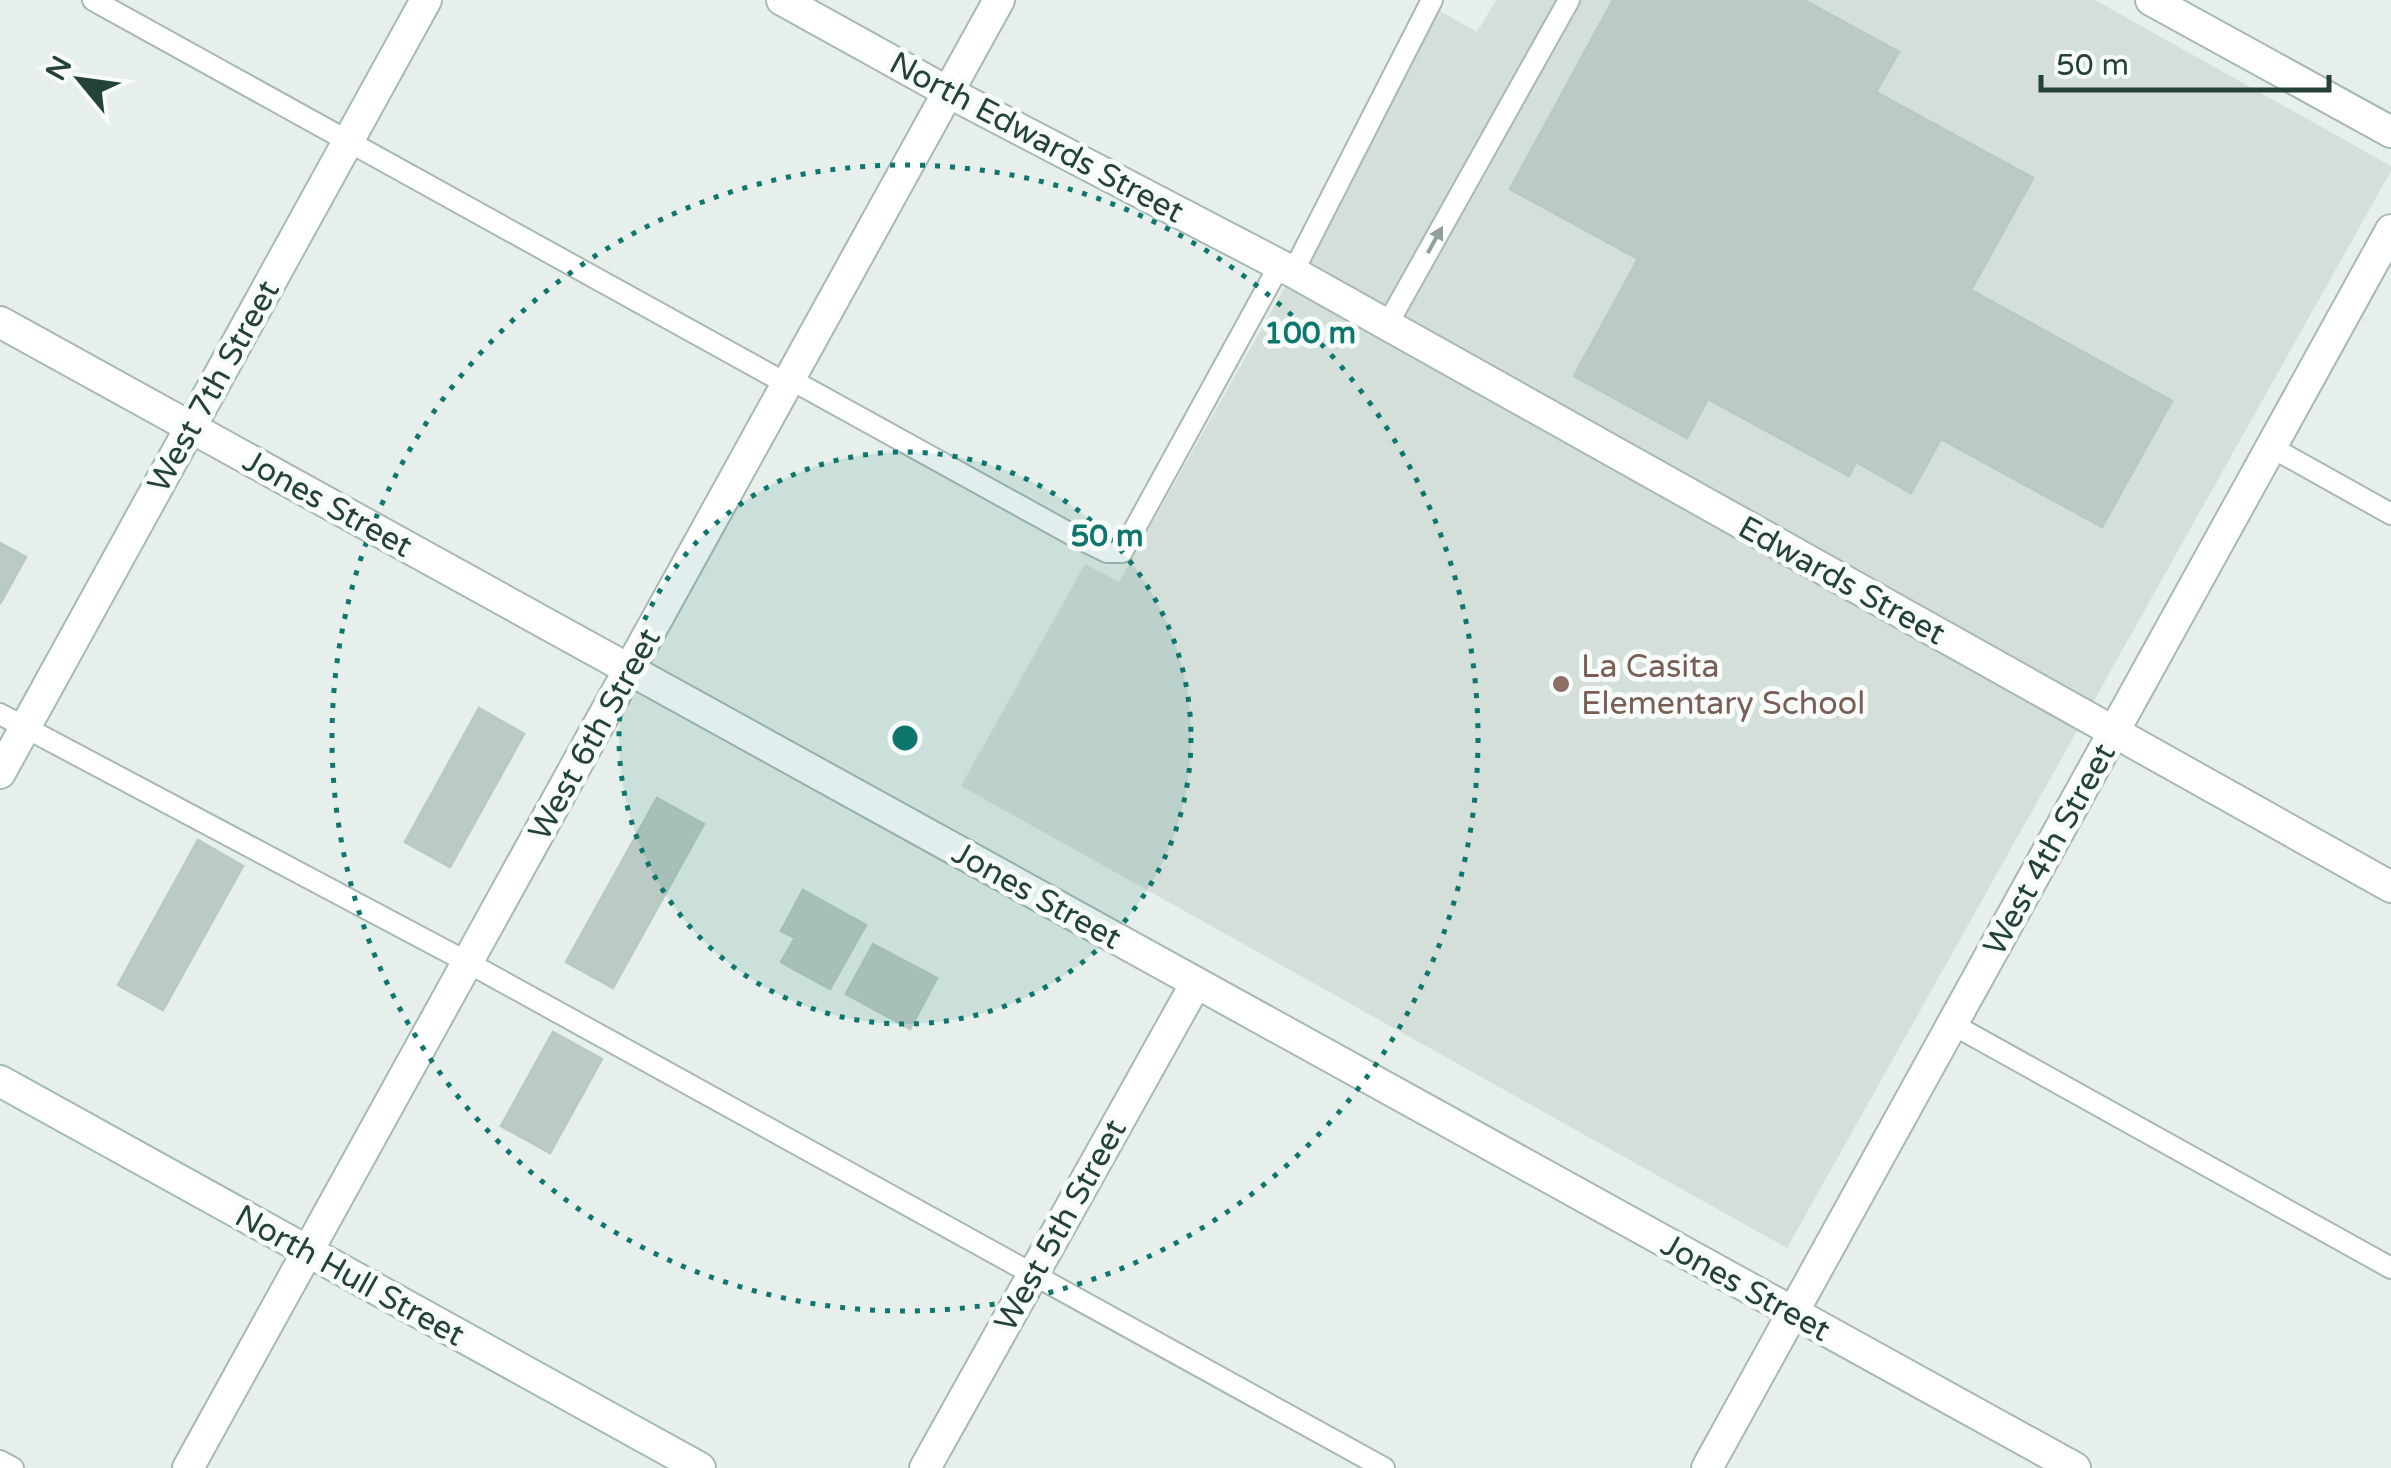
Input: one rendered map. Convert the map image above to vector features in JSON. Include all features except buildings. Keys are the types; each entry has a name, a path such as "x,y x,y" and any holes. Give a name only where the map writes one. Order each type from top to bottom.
{"street":[{"name":"West 7th Street","path":"0,773 12,721 191,427 426,0"},
{"name":"North Edwards Street","path":"782,0 948,92 1286,269"},
{"name":"West 6th Street","path":"188,1468 999,0"},
{"path":"2151,0 2391,132"},
{"name":"West 4th Street","path":"1707,1468 2391,230"},
{"name":"Edwards Street","path":"1286,269 2391,887"},
{"name":"Jones Street","path":"0,322 2075,1468"},
{"name":"West 5th Street","path":"925,1468 1196,983"},
{"name":"North Hull Street","path":"0,1081 700,1468"}],"lane":[{"path":"93,0 348,143 1107,552 1122,552 1286,269 1432,0"},
{"path":"1387,326 1569,0"},
{"path":"2272,446 2391,514"},
{"path":"12,721 467,962 1384,1468"},
{"path":"1952,1024 2391,1268"},
{"path":"0,1461 13,1468"}],"shaded area":[{"name":"La Casita Elementary School","path":"1496,0 2095,0 2391,166 1787,1248 961,786 1085,564 1119,582 1440,11 1477,32"}],"place":[{"name":"La Casita Elementary School","path":"1561,684"}]}
